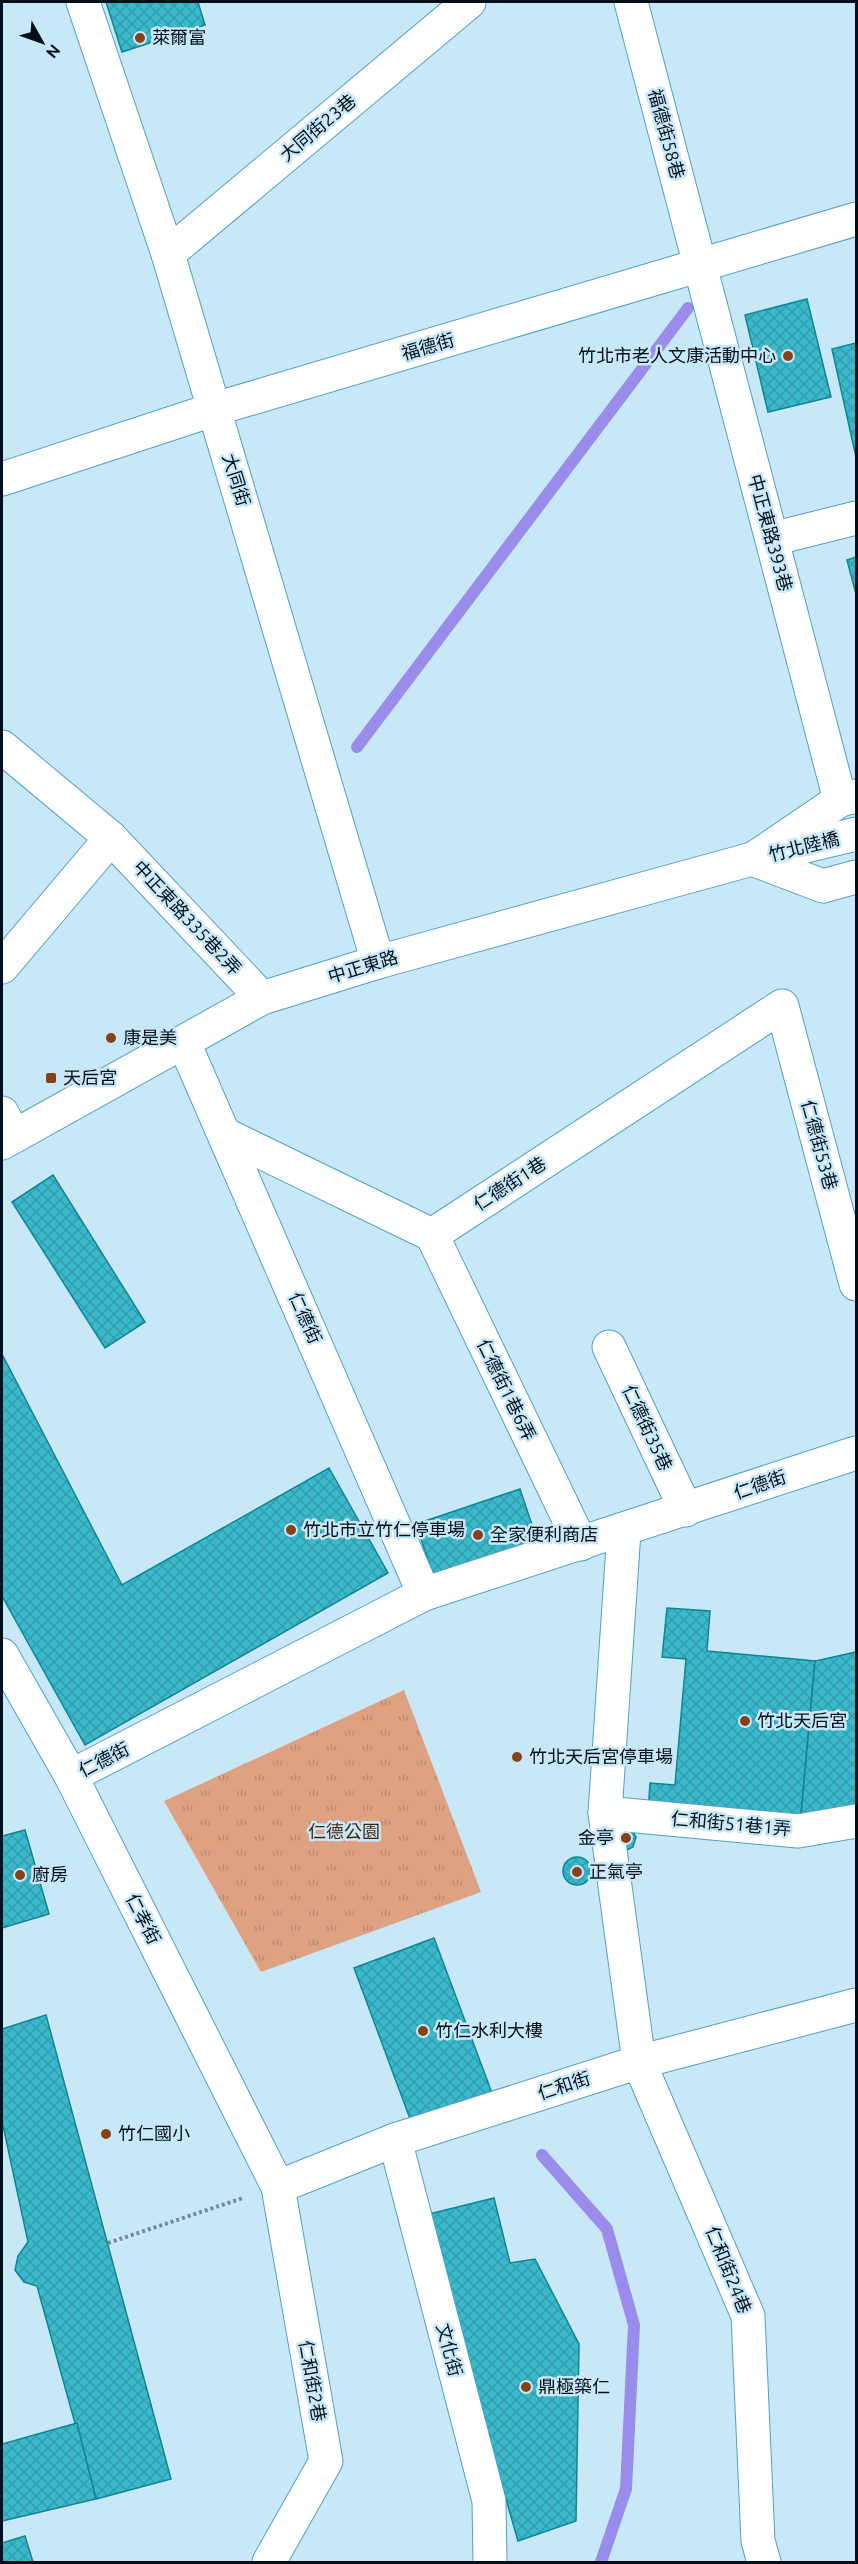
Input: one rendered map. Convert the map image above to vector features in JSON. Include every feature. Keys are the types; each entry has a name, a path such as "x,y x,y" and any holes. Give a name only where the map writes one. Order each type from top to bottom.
{"street":[{"name":"大同街","path":"83,2 168,254 378,962"},
{"name":"大同街23巷","path":"168,254 469,2"},
{"name":"福德街58巷","path":"631,2 701,266"},
{"name":"福德街","path":"2,480 214,409 856,219"},
{"name":"中正東路393巷","path":"701,266 772,539 848,798"},
{"path":"772,539 856,518"},
{"name":"中正東路335巷2弄","path":"2,747 111,838 262,998"},
{"name":"中正東路","path":"6,1130 184,1043 262,998 378,962 752,860 848,798"},
{"name":"竹北陸橋","path":"752,860 856,834"},
{"path":"2,967 111,838"},
{"path":"752,860 823,885 856,877"},
{"name":"仁德街1巷","path":"432,1235 782,1006"},
{"name":"仁德街53巷","path":"782,1006 856,1284"},
{"name":"仁德街","path":"184,1043 424,1594"},
{"path":"224,1134 432,1235"},
{"name":"仁德街1巷6弄","path":"432,1235 581,1544"},
{"name":"仁德街35巷","path":"609,1347 686,1510"},
{"name":"仁德街","path":"71,1776 424,1594 624,1531 856,1453"},
{"name":"仁和街24巷","path":"624,1531 605,1813 639,2062 748,2316 758,2541 764,2562"},
{"name":"仁孝街","path":"2,1655 71,1776 278,2187"},
{"name":"仁和街51巷1弄","path":"605,1813 798,1831 856,1821"},
{"name":"仁和街","path":"278,2187 395,2140 639,2062 856,2005"},
{"name":"文化街","path":"395,2140 489,2501 490,2562"},
{"name":"仁和街2巷","path":"269,2562 326,2461 278,2187"}],"path":[{"path":"108,2243 278,2187"}],"green space":[{"name":"仁德公園","path":"404,1690 481,1892 261,1972 164,1801"}],"building":[{"name":"萊爾富","path":"106,2 198,2 205,25 122,52"},
{"name":"竹北市老人文康活動中心","path":"807,299 831,397 768,412 745,315"},
{"path":"856,343 856,457 832,349"},
{"path":"856,557 856,594 847,560"},
{"path":"53,1175 145,1322 105,1348 12,1202"},
{"name":"竹北市立竹仁停車場","path":"2,1354 122,1585 329,1468 388,1573 85,1745 2,1596"},
{"name":"全家便利商店","path":"520,1489 539,1546 435,1581 416,1524"},
{"name":"竹北天后宮","path":"667,1608 710,1611 707,1651 815,1661 800,1826 648,1813 650,1783 675,1785 686,1659 662,1657"},
{"path":"856,1652 856,1812 800,1826 815,1661"},
{"name":"廚房","path":"25,1830 49,1914 2,1928 2,1836"},
{"path":"623,1830 633,1832 636,1837 633,1847 627,1850"},
{"name":"正氣亭","path":"577,1857 587,1861 591,1871 587,1881 577,1885 567,1881 563,1871 567,1861"},
{"name":"竹仁水利大樓","path":"434,1938 492,2093 412,2124 354,1968"},
{"path":"46,2015 171,2479 96,2499 37,2286 24,2282 15,2270 18,2256 28,2242 2,2121 2,2029"},
{"name":"鼎極築仁","path":"494,2198 510,2263 535,2259 579,2344 576,2521 518,2541 425,2215"},
{"path":"77,2423 96,2499 2,2521 2,2444"},
{"path":"25,2536 33,2562 2,2562 2,2543"}],"waterway":[{"path":"357,747 688,308"},
{"path":"542,2155 607,2229 634,2325 626,2489 601,2562"}],"place":[{"name":"萊爾富","path":"140,38"},
{"name":"竹北市老人文康活動中心","path":"788,356"},
{"name":"康是美","path":"111,1038"},
{"name":"天后宮","path":"51,1078"},
{"name":"竹北市立竹仁停車場","path":"291,1530"},
{"name":"全家便利商店","path":"478,1535"},
{"name":"竹北天后宮","path":"745,1721"},
{"name":"竹北天后宮停車場","path":"517,1757"},
{"name":"金亭","path":"626,1838"},
{"name":"正氣亭","path":"577,1872"},
{"name":"廚房","path":"20,1875"},
{"name":"竹仁水利大樓","path":"423,2031"},
{"name":"竹仁國小","path":"106,2134"},
{"name":"鼎極築仁","path":"526,2387"}]}
